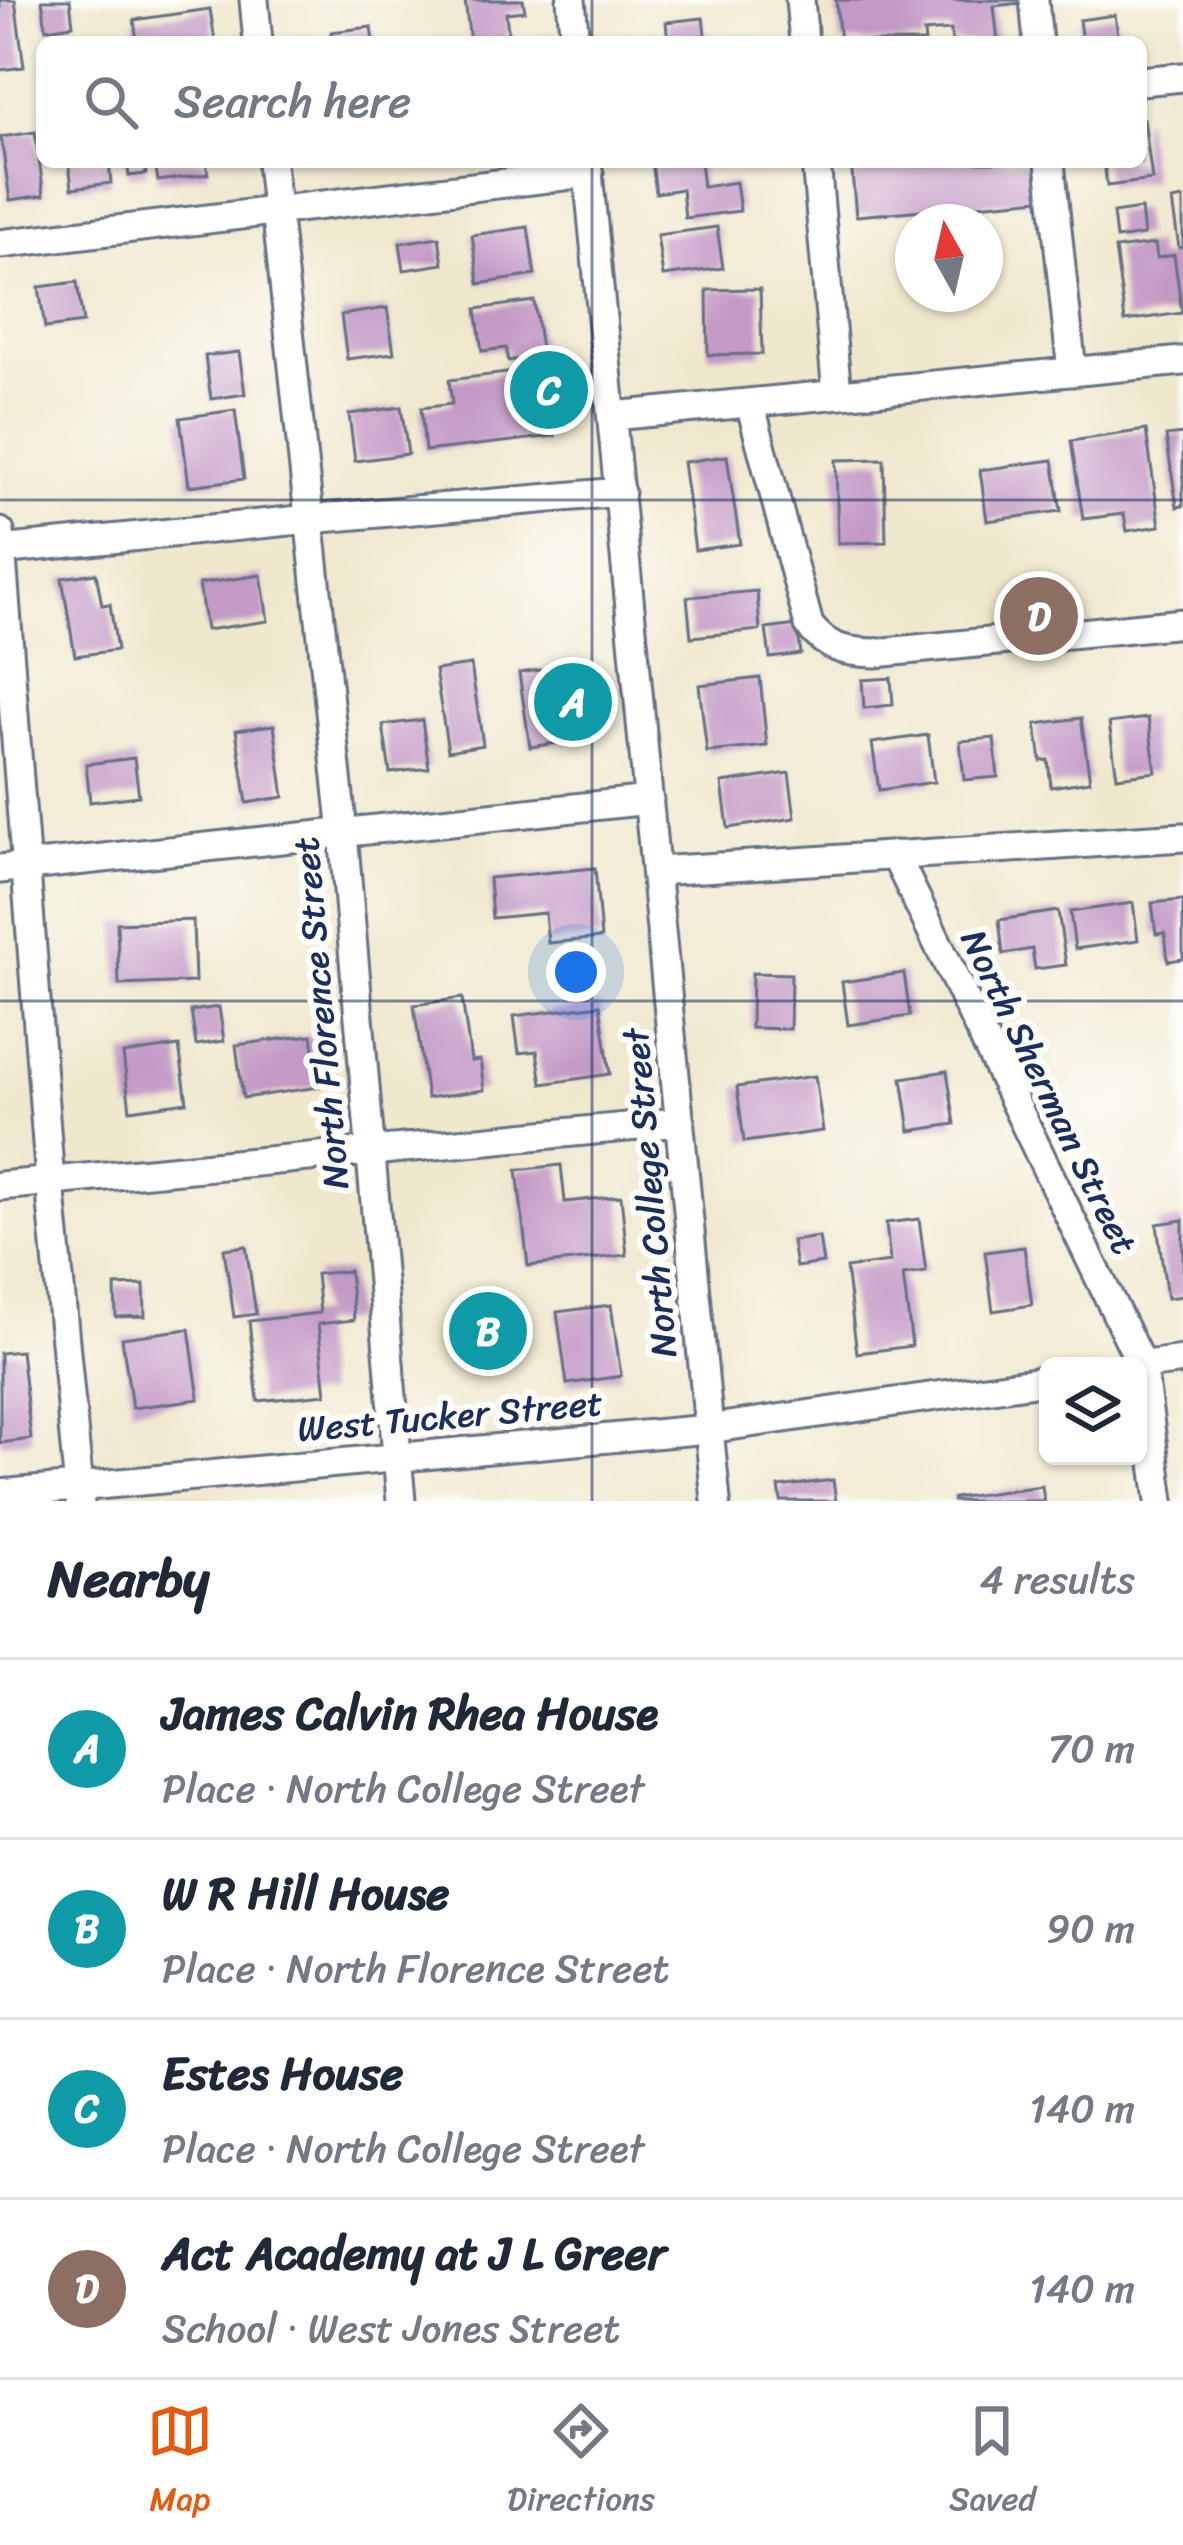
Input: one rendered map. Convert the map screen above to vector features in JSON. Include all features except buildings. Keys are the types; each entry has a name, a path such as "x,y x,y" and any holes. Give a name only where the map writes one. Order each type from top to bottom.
{"street":[{"path":"254,0 257,36"},
{"path":"571,0 574,36"},
{"path":"800,0 803,36"},
{"path":"1034,0 1037,36"},
{"path":"1147,80 1183,77"},
{"name":"North Florence Street","path":"273,168 343,833 401,1501"},
{"path":"0,244 277,213 588,168"},
{"name":"North College Street","path":"588,168 716,1501"},
{"path":"817,168 837,394"},
{"path":"1052,168 1072,373"},
{"path":"613,416 1183,361"},
{"path":"750,403 808,625 831,646 875,653 1183,622"},
{"path":"79,1494 50,1182 13,868 1,544 620,492"},
{"path":"13,868 650,800"},
{"path":"656,871 1183,837"},
{"name":"North Sherman Street","path":"895,856 1136,1357"},
{"path":"0,1186 680,1122"},
{"path":"1147,1365 1183,1360"},
{"name":"West Tucker Street","path":"0,1494 79,1494 396,1457 709,1429 1039,1380"},
{"name":"North Sherman Street","path":"1147,1413 1160,1501"}],"place":[{"name":"Estes House","path":"549,390"},
{"name":"Act Academy at J L Greer","path":"1039,616"},
{"name":"James Calvin Rhea House","path":"573,702"},
{"name":"W R Hill House","path":"488,1331"}]}
